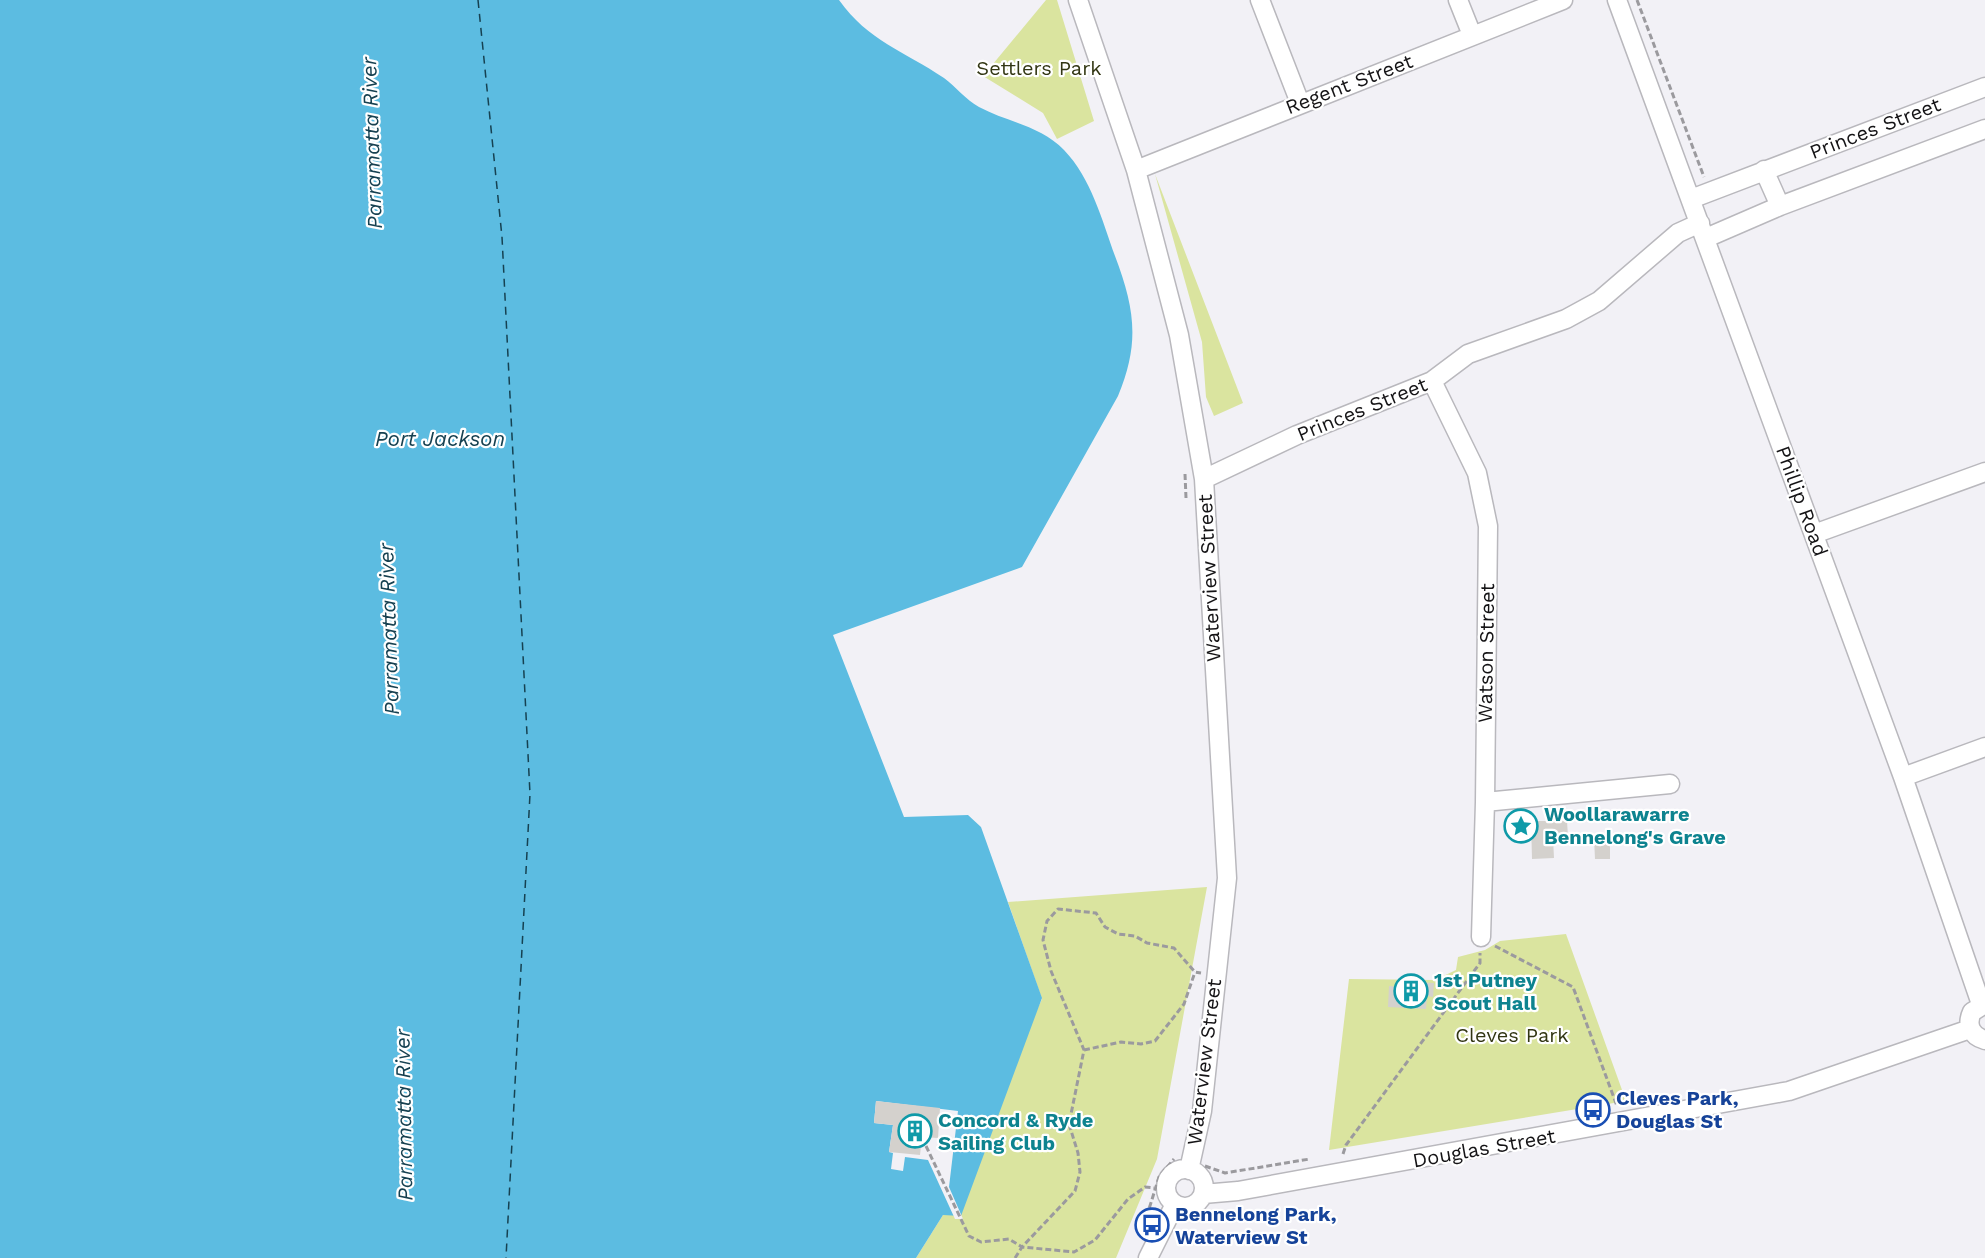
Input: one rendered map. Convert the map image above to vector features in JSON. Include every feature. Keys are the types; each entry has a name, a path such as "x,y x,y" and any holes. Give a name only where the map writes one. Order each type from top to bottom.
{"street":[{"name":"Waterview Street","path":"1078,0 1136,170 1179,335 1204,479 1227,878 1205,973 1202,1111 1183,1160"},
{"path":"1260,0 1300,103"},
{"path":"1458,0 1472,35"},
{"name":"Regent Street","path":"1136,170 1563,0"},
{"name":"Phillip Road","path":"1617,0 1903,777 1983,1004"},
{"name":"Princes Street","path":"1691,199 1985,87"},
{"name":"Princes Street","path":"1204,479 1297,435 1432,381 1468,354 1566,319 1599,301 1678,233 1703,231 1780,206 1985,129"},
{"path":"1764,170 1780,206"},
{"name":"Watson Street","path":"1432,381 1477,472 1488,526 1481,937"},
{"path":"1814,534 1985,472"},
{"path":"1903,777 1985,747"},
{"path":"1485,802 1670,784"},
{"path":"1978,1034 1972,1011 1983,1004"},
{"name":"Douglas Street","path":"1175,1204 1191,1206 1203,1194 1238,1191 1790,1091 1978,1034"},
{"path":"1148,1258 1175,1204 1166,1189 1169,1178 1178,1171 1183,1160 1200,1177 1203,1194"}],"path":[{"path":"1637,0 1705,179"},
{"path":"1184,473 1187,503"},
{"path":"1015,1258 1022,1247 1075,1191 1080,1172 1078,1153 1068,1124 1084,1050 1051,971 1043,940 1047,921 1058,909 1081,910 1096,914 1106,927 1118,934 1135,936 1148,943 1174,948 1195,972 1205,973"},
{"path":"1481,937 1504,952 1573,987 1622,1123"},
{"path":"1334,1155 1344,1153 1346,1145 1480,963 1481,937"},
{"path":"1084,1050 1121,1042 1141,1044 1155,1041 1184,1004 1195,972"},
{"path":"926,1146 969,1236 981,1242 1009,1239 1022,1247 1074,1252 1095,1240 1128,1199 1145,1187 1155,1188"},
{"path":"1141,1235 1155,1188 1165,1167 1183,1160 1225,1173 1312,1159"}],"green space":[{"name":"Settlers Park","path":"1046,0 1057,0 1094,121 1057,139 1043,113 983,76"},
{"path":"1155,174 1243,403 1214,416 1206,397 1202,342"},
{"path":"1207,887 1157,1159 1116,1258 916,1258 943,1215 1042,999 1008,902"},
{"name":"Cleves Park","path":"1566,934 1626,1101 1329,1150 1349,979 1435,980 1456,970 1458,957 1485,950 1500,941"}],"water":[{"name":"Port Jackson","path":"0,0 839,0 850,14 874,36 944,78 979,107 1045,135 1055,142 1082,173 1122,275 1131,310 1130,359 1118,396 1022,567 833,635 904,817 968,815 981,827 1042,998 961,1216 943,1215 916,1258 0,1258"}],"pier":[{"path":"876,1101 958,1111 949,1187 963,1219 955,1219 928,1160 905,1157 903,1171 891,1169 893,1153 889,1152 893,1125 874,1123"}],"building":[{"path":"1531,821 1567,821 1568,837 1553,838 1554,858 1532,859"},
{"path":"1610,837 1610,859 1595,859 1594,838"},
{"name":"1st Putney Scout Hall","path":"1400,982 1434,983 1433,997 1427,996 1426,1009 1388,1007 1389,986 1399,987"},
{"name":"Concord & Ryde Sailing Club","path":"876,1101 940,1108 938,1138 922,1137 920,1155 889,1152 893,1125 874,1123"}],"ferry route":[{"path":"478,0 502,237 530,794 506,1258"}],"place":[{"name":"Woollarawarre Bennelong's Grave","path":"1521,826"},
{"name":"1st Putney Scout Hall","path":"1411,991"},
{"name":"Cleves Park, Douglas St","path":"1593,1110"},
{"name":"Concord & Ryde Sailing Club","path":"915,1131"},
{"name":"Bennelong Park, Waterview St","path":"1152,1225"}],"water label":[{"name":"Parramatta River","path":"372,143"},
{"name":"Parramatta River","path":"389,629"},
{"name":"Parramatta River","path":"404,1115"}]}
